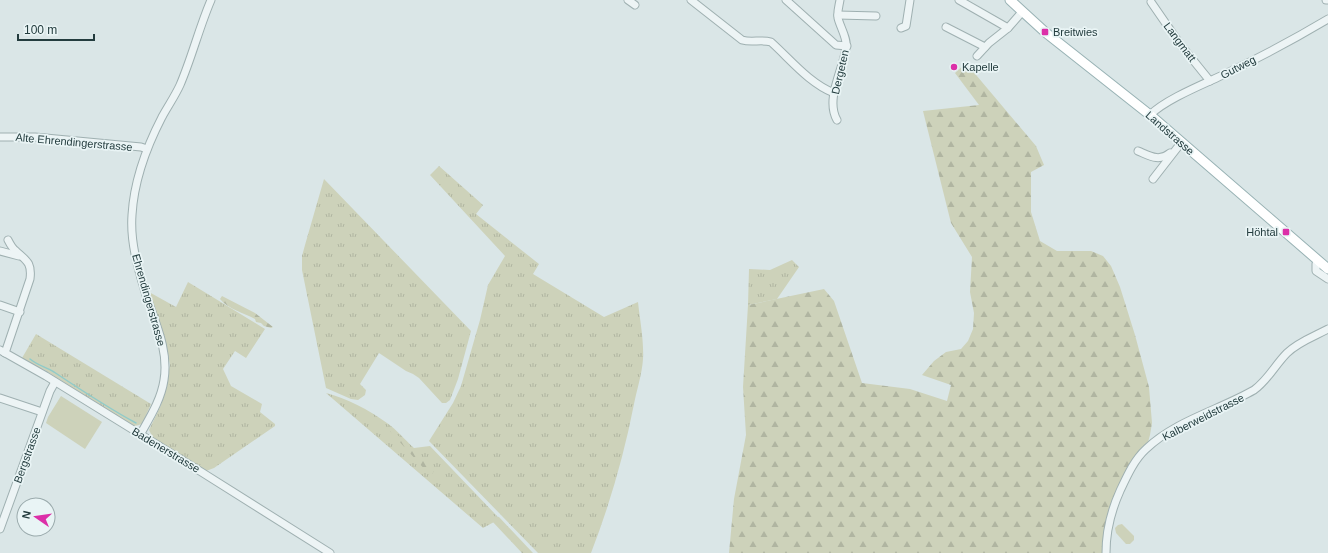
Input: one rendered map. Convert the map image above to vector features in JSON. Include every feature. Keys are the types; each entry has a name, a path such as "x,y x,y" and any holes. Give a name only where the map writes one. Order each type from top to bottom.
{"main road":[{"name":"Landstrasse","path":"1010,0 1045,32 1150,115 1179,146 1328,269"}],"street":[{"name":"Ehrendingerstrasse","path":"140,435 160,398 166,364 160,332 136,259 132,227 134,193 139,171 147,149 162,117 179,87 211,0"},
{"path":"691,0 742,40 749,42 764,40 771,42 810,78 825,89 834,93"},
{"path":"786,0 836,45 847,46"},
{"name":"Dergeten","path":"837,120 833,115 834,93 847,46 838,15 840,0"},
{"path":"901,28 906,26 910,0"},
{"path":"959,0 1008,28"},
{"name":"Langmatt","path":"1151,2 1180,44 1210,81"},
{"path":"977,56 989,43 1008,28 1022,12"},
{"path":"838,15 876,16"},
{"name":"Gutweg","path":"1150,115 1168,102 1328,19"},
{"path":"946,27 985,48"},
{"name":"Alte Ehrendingerstrasse","path":"0,137 35,137 141,147 147,149"},
{"path":"1138,151 1160,158 1165,157 1179,146"},
{"path":"1153,179 1179,146"},
{"path":"3,351 20,312 30,279 31,270 29,263 22,255 15,251 8,240"},
{"path":"0,251 19,256 22,255"},
{"path":"1318,260 1316,264 1316,271 1328,279"},
{"path":"0,305 20,312"},
{"name":"Kalberweidstrasse","path":"1106,553 1108,526 1113,509 1129,473 1146,449 1175,429 1254,390 1263,383 1284,356 1292,349 1328,330"},
{"name":"Badenerstrasse","path":"3,351 203,472 330,553"},
{"name":"Bergstrasse","path":"0,529 42,412 55,382"},
{"path":"0,398 42,412"}],"green space":[{"path":"966,63 1036,146 1044,165 1031,172 1031,212 1040,241 1057,251 1091,251 1103,256 1111,266 1120,287 1135,335 1149,387 1152,423 1147,446 1119,488 1104,553 729,553 734,499 746,435 743,387 748,305 824,289 834,301 862,383 910,389 947,401 951,385 922,375 934,361 946,352 961,349 968,341 973,329 974,313 970,292 972,257 951,223 923,111 979,105 955,73"},
{"path":"439,166 483,205 476,214 539,264 533,274 604,317 638,302 643,345 642,370 616,479 591,553 538,553 429,441 453,403 461,386 480,320 488,285 505,256 430,175"},
{"path":"324,179 471,331 458,379 450,400 446,403 442,403 419,378 379,353 360,384 366,390 365,395 358,400 351,399 326,388 302,270 302,256"},
{"path":"792,260 799,267 777,299 748,305 749,269 770,270"},
{"path":"188,282 265,329 246,358 235,351 223,369 231,386 262,404 260,412 275,424 275,426 214,468 206,471 153,438 149,430 161,405 170,365 167,348 149,292 176,307"},
{"path":"222,296 255,313 273,327 271,328 264,326 261,323 256,322 255,319 227,306 220,299"},
{"path":"36,334 151,404 142,424 135,426 127,424 82,396 73,388 43,369 35,367 22,358"},
{"path":"326,393 349,401 373,414 390,425 414,448 430,446 497,516 494,522 483,528"},
{"path":"61,396 102,422 85,449 46,423"},
{"path":"389,427 433,468 434,471 432,474 428,473 388,429"},
{"path":"493,516 499,517 533,553 522,553 491,520"},
{"path":"1122,524 1134,536 1134,540 1130,544 1126,544 1116,533 1115,528"}],"waterway":[{"path":"30,359 54,372 136,423"}],"place":[{"name":"Breitwies","path":"1045,32"},
{"name":"Kapelle","path":"954,67"},
{"name":"Höhtal","path":"1286,232"}]}
